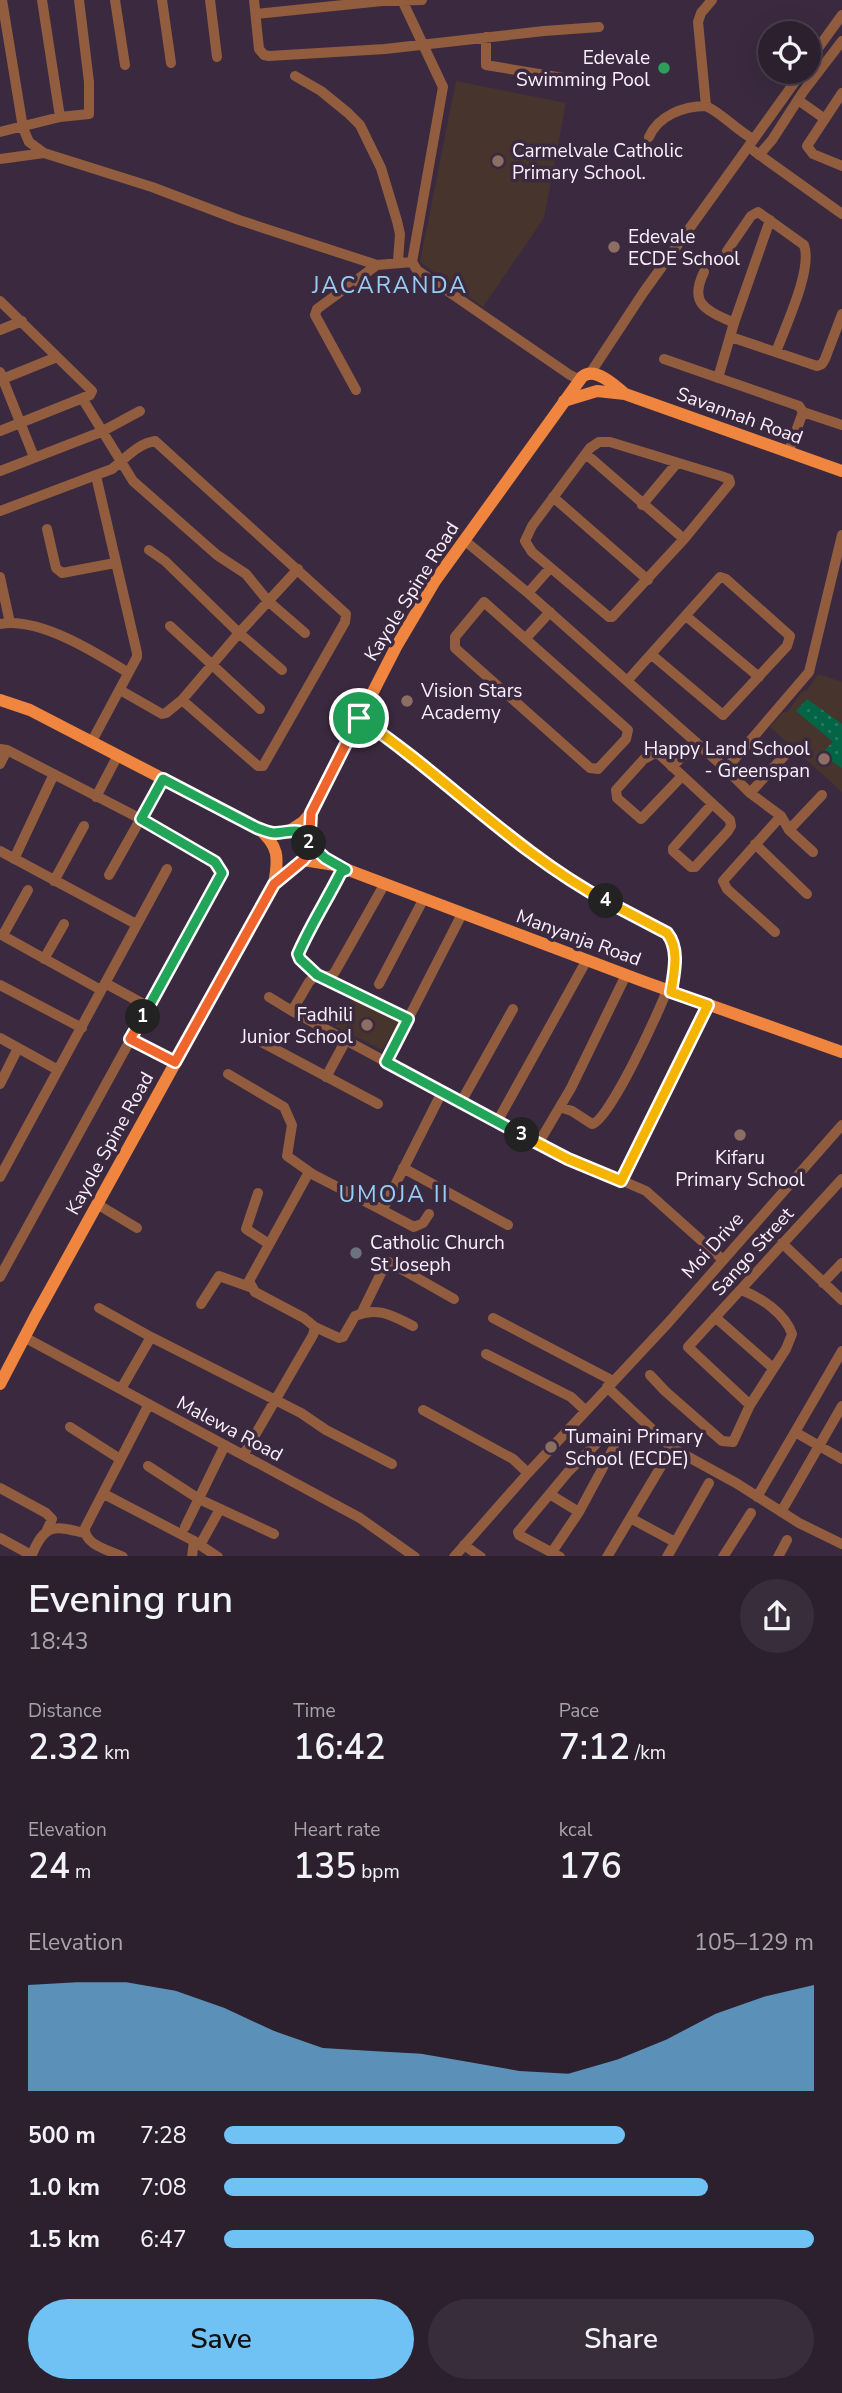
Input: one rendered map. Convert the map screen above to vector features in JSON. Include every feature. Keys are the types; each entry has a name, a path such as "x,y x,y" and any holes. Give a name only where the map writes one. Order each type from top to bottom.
{"main road":[{"path":"563,401 593,392 602,384 591,376 581,387 593,392"},
{"name":"Savannah Road","path":"591,376 625,394 788,453 841,467"},
{"name":"Kayole Spine Road","path":"311,813 411,620 563,401 591,376"},
{"name":"Savannah Road","path":"593,392 625,394"},
{"path":"0,700 30,710 257,828 271,833 301,832 341,868"},
{"path":"274,884 278,838 298,827 311,813"},
{"path":"274,884 309,853 311,813"},
{"path":"257,828 286,863 301,862"},
{"name":"Manyanja Road","path":"301,862 341,868 669,991 842,1052"},
{"name":"Kayole Spine Road","path":"0,1384 274,884"}],"street":[{"path":"2,0 23,128 29,142 44,153 152,187 239,220 377,265"},
{"path":"42,0 60,117"},
{"path":"0,132 60,117 89,114 89,82 79,0"},
{"path":"115,0 125,65"},
{"path":"162,0 171,62"},
{"path":"210,0 217,57"},
{"path":"254,0 259,50 264,55 423,45 599,27"},
{"path":"256,14 382,1 422,0"},
{"path":"706,106 698,22 701,13 712,0"},
{"path":"402,1 441,80 442,96 412,262 417,270 570,375 591,376"},
{"path":"821,44 842,15"},
{"path":"486,37 486,65 587,82"},
{"path":"759,155 842,41"},
{"path":"295,76 321,91 360,125 381,169 397,221 400,234 398,261"},
{"name":"Kayole Spine Road","path":"591,376 643,293 793,84"},
{"path":"842,93 838,109 825,119 807,146 813,154 842,166"},
{"path":"798,100 825,119"},
{"path":"649,137 654,125 663,119 681,110 706,106 751,143 759,155 842,214"},
{"path":"0,159 44,153"},
{"path":"727,251 755,214 762,214 800,240 806,251 802,277 776,352"},
{"path":"718,378 770,220"},
{"path":"356,390 315,315 319,306 377,265 398,261 412,262"},
{"path":"704,272 697,286 699,300 703,306 734,323"},
{"path":"0,301 90,388 90,395 0,431"},
{"path":"731,337 811,365 822,365 842,314"},
{"path":"0,330 22,321"},
{"path":"34,457 1,377 57,357"},
{"path":"664,359 799,406 803,412 842,425"},
{"path":"82,398 133,481 217,555 246,574 268,601 305,633"},
{"path":"0,471 102,432 140,411"},
{"path":"788,453 803,412"},
{"path":"0,511 116,466 143,444 155,441 298,569 347,617 263,766 258,766 182,700"},
{"path":"610,442 677,463 722,476 729,479 730,483 684,540 616,614 609,617 526,546 527,535 595,444 610,442"},
{"path":"586,454 684,540"},
{"path":"642,505 677,463"},
{"path":"92,741 137,657 96,475"},
{"path":"553,497 648,580"},
{"path":"47,529 56,568 62,573 115,563"},
{"path":"726,769 809,671 842,535"},
{"path":"464,540 550,612 750,793 781,816 789,830 813,852"},
{"path":"149,550 165,561 239,633 282,670"},
{"path":"528,593 551,568"},
{"path":"120,690 166,713 182,700 298,569"},
{"path":"0,577 5,624 59,635 127,673"},
{"path":"627,681 720,577 726,579 790,636 790,643 723,715 652,655"},
{"path":"484,603 526,638 628,730 626,739 598,769 590,768 455,648 454,643 455,637 484,603"},
{"path":"526,638 550,612"},
{"path":"686,616 759,677"},
{"path":"170,625 260,709"},
{"path":"359,718 387,736 452,790 574,882 667,933 672,941 675,955 669,991 611,1104 598,1122 592,1124 560,1107"},
{"path":"672,767 696,742"},
{"path":"0,764 4,749 141,819 215,862 222,873 0,1277"},
{"path":"750,793 786,754"},
{"path":"96,797 118,755"},
{"path":"682,776 641,819 617,798 616,790 650,755 660,755 730,820 731,826 695,867 691,867 673,848 712,804"},
{"path":"14,859 54,774"},
{"path":"109,875 163,779"},
{"path":"789,830 822,795"},
{"path":"775,932 727,889 723,881 781,816"},
{"path":"54,881 84,826"},
{"path":"755,844 807,894"},
{"path":"0,851 136,924"},
{"path":"341,868 306,936 298,954 300,959 321,975 408,1019"},
{"path":"0,1177 167,869"},
{"path":"292,1011 309,982 321,975 332,976 384,885"},
{"path":"28,890 2,935 44,959 149,1007"},
{"path":"379,984 423,900"},
{"path":"386,1062 462,914"},
{"path":"44,959 64,924"},
{"path":"497,1122 584,965"},
{"path":"538,1144 560,1107 626,975"},
{"path":"0,985 82,1028"},
{"path":"269,997 538,1144 646,1191 722,1259"},
{"path":"621,1181 708,1005"},
{"path":"461,1102 513,1009"},
{"path":"0,1038 58,1070"},
{"path":"254,1038 378,1104"},
{"path":"130,1039 175,1062"},
{"path":"326,1077 346,1040"},
{"path":"0,1084 18,1048"},
{"path":"228,1074 284,1107 292,1125 287,1156 309,1172 414,1227 423,1223 429,1214"},
{"path":"378,1208 385,1205 442,1092"},
{"name":"Moi Drive","path":"454,1556 842,1125"},
{"path":"403,1168 508,1225"},
{"path":"250,1287 249,1281 309,1172"},
{"name":"Sango Street","path":"750,1405 688,1347 842,1179"},
{"path":"258,1193 246,1229 269,1244"},
{"path":"97,1204 137,1228"},
{"path":"782,1244 842,1300"},
{"path":"361,1314 389,1262 454,1299"},
{"path":"823,1283 842,1263"},
{"path":"201,1304 219,1276 250,1287 304,1318 314,1327 341,1339 355,1317 361,1314 382,1311 413,1326"},
{"path":"650,1374 665,1391 722,1441 733,1442 750,1405 791,1339 790,1328 759,1297 741,1290"},
{"path":"99,1308 392,1464"},
{"path":"715,1317 773,1368"},
{"path":"493,1318 610,1384 672,1448 781,1512 842,1544"},
{"path":"244,1454 313,1335 314,1327"},
{"name":"Malewa Road","path":"24,1337 368,1523 415,1556"},
{"path":"121,1389 151,1337"},
{"path":"757,1497 842,1351"},
{"path":"486,1354 572,1396 586,1411"},
{"path":"84,1533 149,1404"},
{"path":"781,1512 842,1406"},
{"path":"422,1410 513,1460 527,1473"},
{"path":"70,1427 120,1459"},
{"path":"795,1432 842,1459"},
{"path":"609,1438 614,1447 579,1512 556,1554 518,1534 555,1486 588,1451 601,1439 609,1438"},
{"path":"185,1527 225,1444"},
{"path":"607,1556 632,1519 672,1448"},
{"path":"148,1466 199,1499 274,1534"},
{"path":"667,1556 709,1483"},
{"path":"0,1488 52,1519 31,1556 0,1538"},
{"path":"104,1494 218,1556"},
{"path":"551,1494 579,1512"},
{"path":"192,1556 197,1543 220,1509"},
{"path":"723,1556 751,1513"},
{"path":"632,1519 675,1542"},
{"path":"47,1530 61,1527 84,1533 94,1543 123,1556"},
{"path":"778,1556 787,1540"},
{"path":"464,1545 481,1556"}],"shaded area":[{"name":"Carmelvale Catholic Primary School.","path":"456,81 566,103 544,218 483,307 420,262"},
{"name":"Happy Land School - Greenspan","path":"818,674 842,682 842,792 770,727 782,713 787,712 802,692 807,690"},
{"name":"Fadhili Junior School","path":"353,998 399,1023 382,1050 335,1026"}],"green space":[{"path":"807,699 842,724 842,768 821,754 833,742 796,711"}],"place":[{"name":"Edevale Swimming Pool","path":"664,68"},
{"name":"Carmelvale Catholic Primary School.","path":"498,161"},
{"name":"Edevale ECDE School","path":"614,247"},
{"name":"Vision Stars Academy","path":"407,701"},
{"name":"Happy Land School - Greenspan","path":"824,759"},
{"name":"Fadhili Junior School","path":"367,1025"},
{"name":"Kifaru Primary School","path":"740,1135"},
{"name":"Catholic Church St Joseph","path":"356,1253"},
{"name":"Tumaini Primary School (ECDE)","path":"551,1447"}],"district":[{"name":"JACARANDA","path":"390,285"},
{"name":"UMOJA II","path":"394,1194"}],"route":[{"path":"359,718 311,813 308,839 309,844 310,848 307,857 274,884 175,1062 130,1039 222,873 215,862 141,819 163,779 257,828 271,833 291,830 301,832 309,844 325,858 346,870 341,872 298,954 317,975 324,976 408,1019 386,1062 538,1144 621,1181 708,1005 671,992 675,955 672,941 667,933 659,928 574,882 452,790 387,736 359,718"}]}
